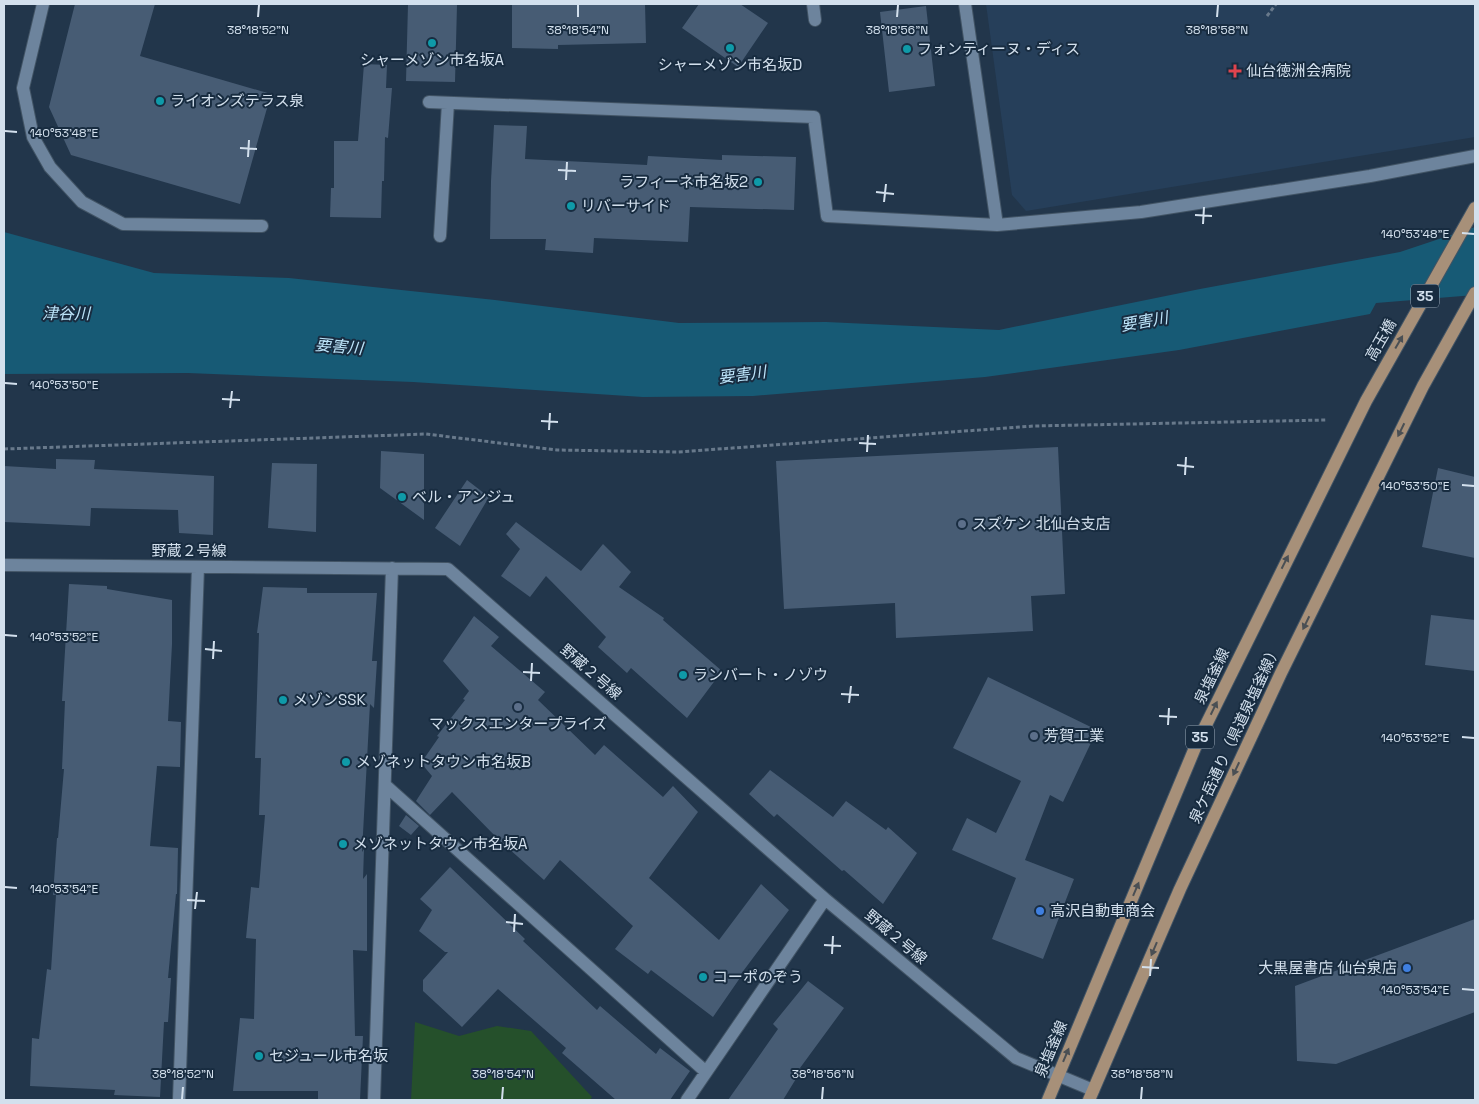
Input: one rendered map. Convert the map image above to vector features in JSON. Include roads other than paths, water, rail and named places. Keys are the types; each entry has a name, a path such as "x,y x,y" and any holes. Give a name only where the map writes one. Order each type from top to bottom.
{"main road":[{"name":"高玉橋","path":"1375,384 1475,208"},
{"name":"泉ケ岳通り（県道泉塩釜線）","path":"1091,1095 1180,889 1276,682 1423,386 1475,293"},
{"name":"泉塩釜線","path":"1048,1100 1197,743 1280,572 1375,384"}],"street":[{"path":"44,4 23,88 33,137 50,167 82,202 123,224 262,226"},
{"path":"812,4 815,20"},
{"path":"965,4 997,225"},
{"path":"430,102 814,117 827,216 997,225 1141,212 1370,176 1475,156"},
{"path":"440,236 448,103"},
{"name":"野蔵２号線","path":"4,565 448,568 825,899 1016,1058 1058,1076 1091,1095"},
{"path":"179,1100 198,567"},
{"path":"374,1100 392,568"},
{"path":"385,785 706,1072"},
{"path":"687,1100 825,899"}],"water":[{"name":"津谷川","path":"1475,227 1475,295 1376,303 1370,314 1179,350 985,377 753,396 643,397 413,382 188,373 4,374 4,232 154,273 289,278 495,300 679,323 826,322 999,330 1200,289 1400,252"}],"place":[{"name":"シャーメゾン市名坂A","path":"432,43"},
{"name":"シャーメゾン市名坂D","path":"730,48"},
{"name":"フォンティーヌ・ディス","path":"907,49"},
{"name":"仙台徳洲会病院","path":"1235,71"},
{"name":"ライオンズテラス泉","path":"160,101"},
{"name":"ラフィーネ市名坂2","path":"758,182"},
{"name":"リバーサイド","path":"571,206"},
{"name":"ベル・アンジュ","path":"402,497"},
{"name":"スズケン 北仙台支店","path":"962,524"},
{"name":"ランバート・ノゾウ","path":"683,675"},
{"name":"メゾンSSK","path":"283,700"},
{"name":"マックスエンタープライズ","path":"518,707"},
{"name":"芳賀工業","path":"1034,736"},
{"name":"メゾネットタウン市名坂B","path":"346,762"},
{"name":"メゾネットタウン市名坂A","path":"343,844"},
{"name":"高沢自動車商会","path":"1040,911"},
{"name":"大黒屋書店 仙台泉店","path":"1407,968"},
{"name":"コーポのぞう","path":"703,977"},
{"name":"セジュール市名坂","path":"259,1056"}],"water label":[{"name":"要害川","path":"1144,321"},
{"name":"要害川","path":"339,346"},
{"name":"要害川","path":"742,374"}]}
